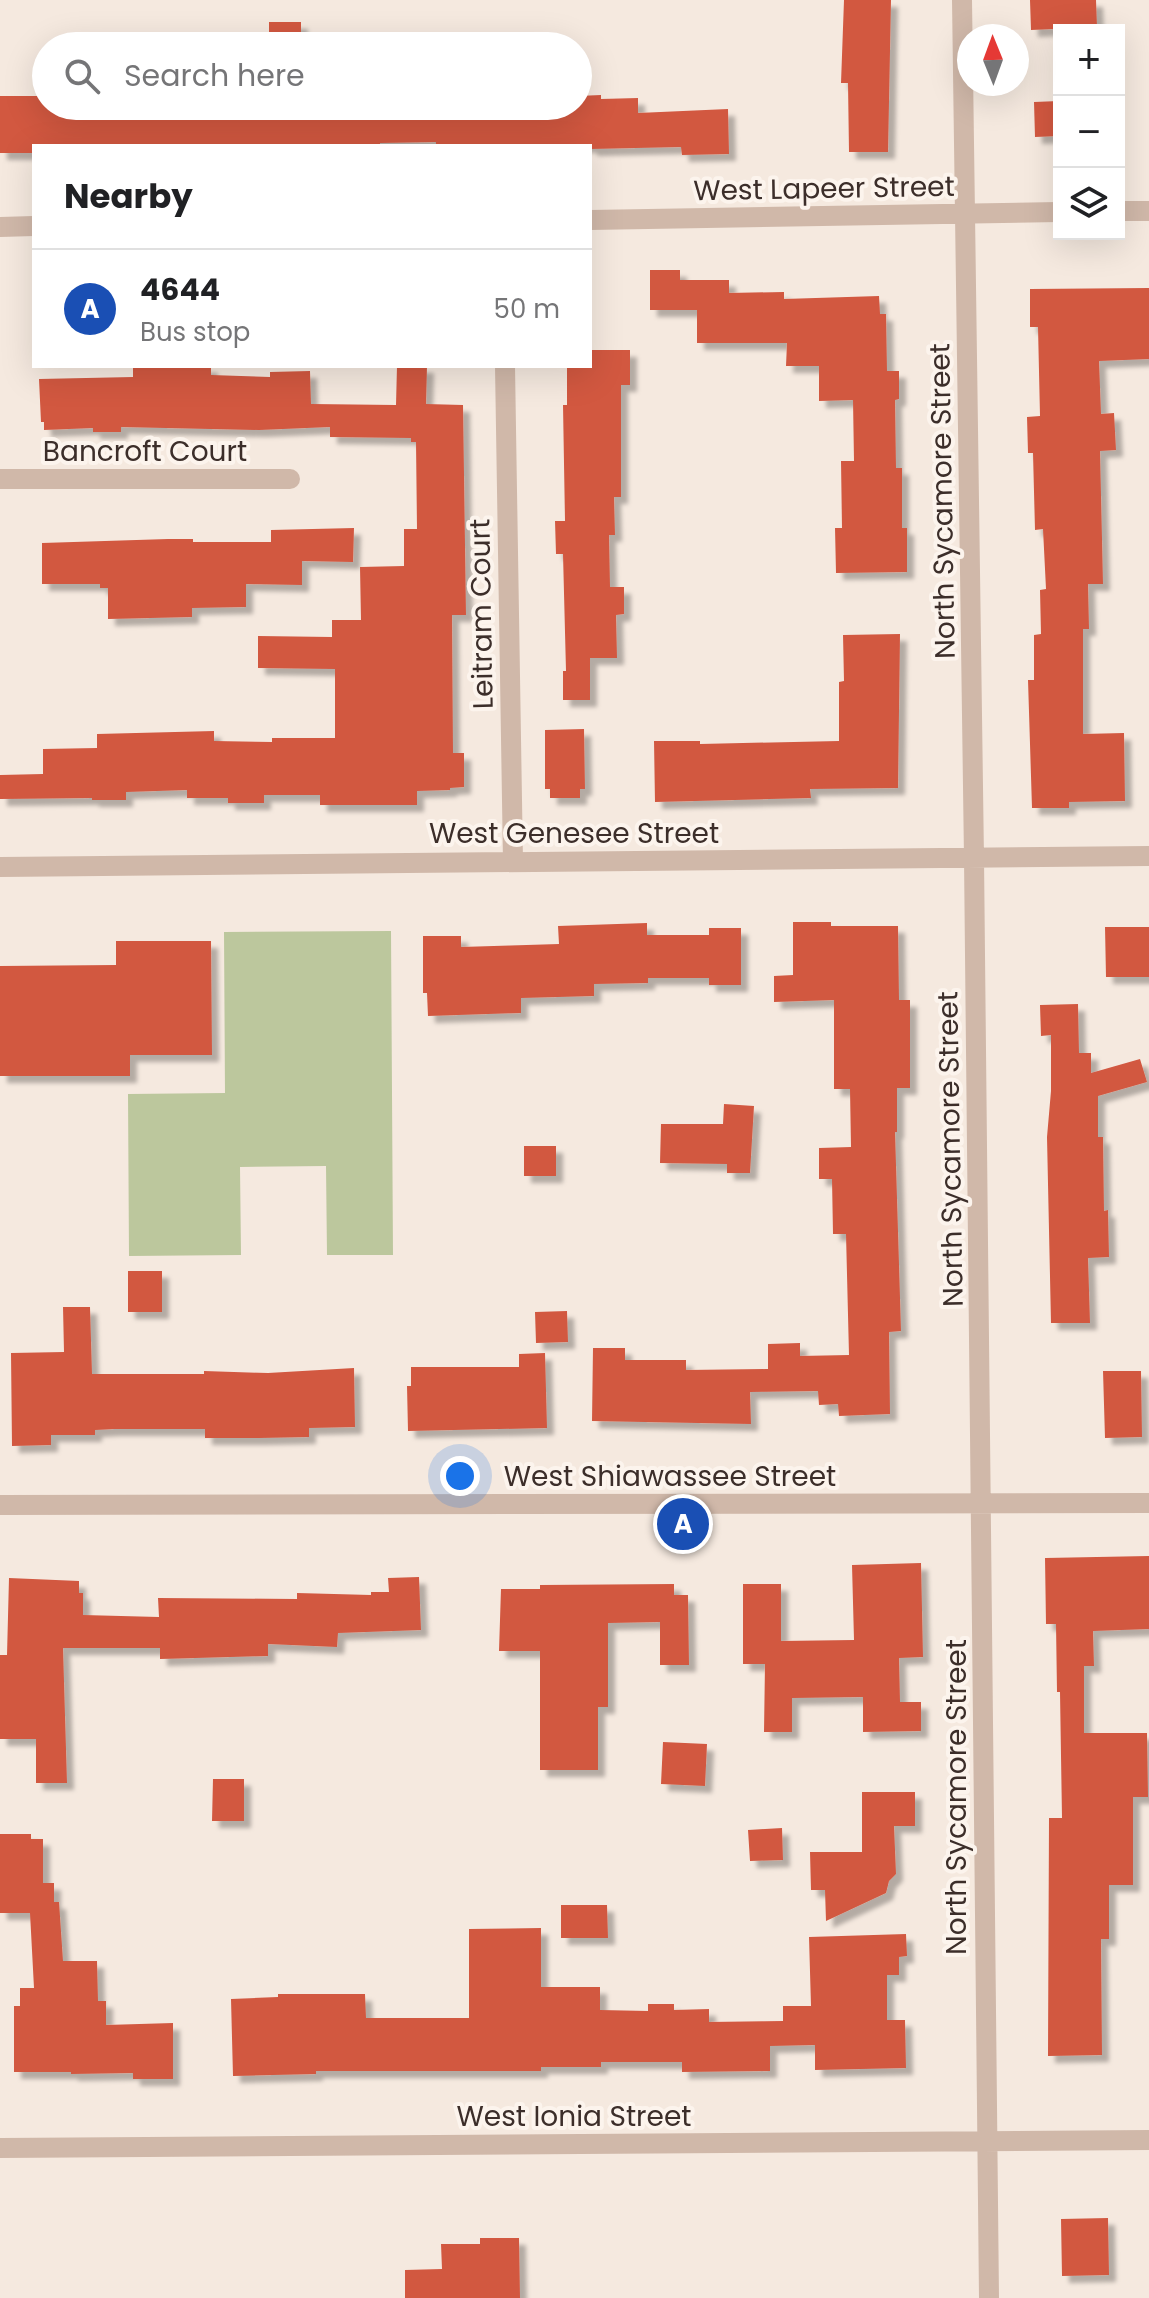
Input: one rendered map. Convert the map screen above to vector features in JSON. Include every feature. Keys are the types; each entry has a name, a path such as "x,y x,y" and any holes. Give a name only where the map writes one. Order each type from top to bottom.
{"street":[{"name":"North Sycamore Street","path":"962,0 989,2298"},
{"path":"1125,211 1149,211"},
{"name":"West Lapeer Street","path":"592,220 1053,212"},
{"path":"0,227 32,226"},
{"name":"Leitram Court","path":"505,368 513,862"},
{"name":"Bancroft Court","path":"0,479 290,479"},
{"name":"West Genesee Street","path":"0,867 1149,856"},
{"name":"West Shiawassee Street","path":"0,1505 1149,1503"},
{"name":"West Ionia Street","path":"0,2148 1149,2140"}],"green space":[{"path":"391,931 393,1255 327,1255 326,1166 240,1167 241,1255 129,1256 128,1094 225,1093 224,932"}],"building":[{"path":"844,0 891,0 888,152 849,152 848,83 841,83"},
{"path":"1030,0 1096,0 1097,24 1053,24 1053,29 1031,30"},
{"path":"269,22 301,22 301,32 269,32"},
{"path":"592,95 601,95 601,99 638,98 638,113 728,109 729,154 682,155 681,147 592,149 592,144 436,142 32,144 32,153 0,153 0,96 32,96 32,120 592,120"},
{"path":"1053,101 1053,136 1035,137 1034,102"},
{"path":"650,270 680,270 680,280 729,280 729,293 784,292 784,299 879,296 880,314 886,314 887,371 899,371 899,399 895,400 896,468 902,468 902,528 907,528 907,572 836,573 835,528 842,528 841,461 854,461 853,400 819,401 819,366 786,366 787,343 697,343 697,310 650,310"},
{"path":"1149,288 1149,359 1099,361 1101,414 1114,413 1116,450 1100,451 1103,584 1088,584 1089,629 1083,629 1083,734 1124,733 1125,801 1069,802 1069,808 1032,808 1028,680 1034,680 1034,635 1041,634 1040,590 1046,589 1043,529 1035,530 1033,453 1028,453 1027,417 1040,416 1038,327 1030,327 1030,289"},
{"path":"592,350 630,350 630,385 621,385 621,497 614,497 615,535 609,535 610,587 624,587 624,614 616,615 617,658 590,658 590,700 563,700 563,671 566,671 563,554 556,554 555,521 565,521 563,405 567,405 567,368 592,368"},
{"path":"133,368 211,368 211,375 270,377 270,372 310,371 311,404 396,405 397,368 427,368 426,404 463,405 466,615 452,615 453,753 464,753 464,787 417,791 417,805 320,805 320,795 264,795 264,803 228,803 228,798 187,798 187,790 126,792 126,800 0,799 0,775 43,774 43,749 97,748 97,734 214,731 214,741 272,742 272,738 335,738 335,669 258,668 258,636 332,637 332,620 361,620 360,567 404,566 404,529 417,529 416,442 411,442 411,438 330,437 330,427 259,430 121,427 121,432 93,432 93,428 44,430 39,379 133,377"},
{"path":"354,528 353,562 302,561 302,585 246,584 246,607 192,608 192,617 108,619 108,588 100,588 100,584 42,584 42,543 168,539 271,542 271,530"},
{"path":"900,634 898,788 810,789 811,798 655,802 654,741 700,741 700,744 839,741 839,682 844,681 843,635"},
{"path":"584,729 585,789 580,789 580,798 550,798 550,789 545,789 545,730"},
{"path":"793,922 831,922 831,926 898,926 899,1000 910,1000 910,1088 897,1088 895,1132 901,1331 889,1332 890,1414 839,1416 838,1404 819,1405 818,1391 750,1392 751,1424 592,1421 593,1348 625,1348 625,1360 686,1360 686,1370 768,1369 768,1344 800,1343 800,1356 849,1355 846,1234 833,1234 832,1179 819,1179 819,1148 851,1147 850,1089 834,1089 834,1000 774,1002 774,976 793,975"},
{"path":"647,923 647,935 709,935 709,928 741,928 741,985 709,985 709,978 648,978 648,983 594,984 594,996 521,998 521,1013 428,1016 427,993 423,993 423,936 461,936 461,947 559,944 558,926"},
{"path":"1105,927 1149,927 1149,977 1106,977"},
{"path":"116,941 211,941 212,1055 130,1055 130,1076 0,1076 0,966 116,965"},
{"path":"1078,1004 1079,1053 1091,1053 1091,1073 1140,1059 1147,1082 1098,1096 1098,1137 1103,1137 1104,1211 1108,1210 1109,1257 1088,1258 1090,1323 1051,1323 1047,1137 1051,1035 1041,1036 1040,1005"},
{"path":"724,1104 754,1106 750,1173 727,1173 727,1164 660,1163 661,1124 723,1124"},
{"path":"524,1146 556,1146 556,1176 524,1176"},
{"path":"128,1271 162,1271 162,1312 128,1312"},
{"path":"63,1307 90,1307 92,1374 268,1373 354,1368 355,1427 309,1428 309,1437 259,1438 205,1438 205,1429 95,1430 95,1435 51,1435 51,1445 12,1446 11,1353 64,1352"},
{"path":"567,1311 568,1342 536,1343 535,1312"},
{"path":"545,1353 547,1428 408,1431 407,1386 411,1386 411,1367 519,1367 519,1354"},
{"path":"1103,1371 1141,1371 1142,1437 1105,1438"},
{"path":"1149,1556 1149,1629 1093,1631 1094,1666 1084,1666 1084,1733 1147,1733 1148,1797 1133,1797 1133,1885 1109,1885 1109,1939 1101,1939 1102,2055 1048,2056 1049,1818 1062,1818 1056,1624 1046,1624 1045,1558"},
{"path":"921,1563 923,1657 899,1658 900,1702 921,1702 921,1731 863,1732 863,1697 792,1698 792,1732 764,1732 765,1664 743,1664 743,1584 781,1584 781,1641 854,1640 852,1565"},
{"path":"419,1577 421,1630 338,1633 337,1647 268,1644 268,1656 160,1659 160,1648 63,1648 67,1783 36,1783 36,1739 0,1739 0,1655 7,1655 9,1578 79,1581 79,1593 83,1593 83,1615 159,1617 158,1598 297,1599 297,1593 371,1595 371,1592 389,1592 388,1578"},
{"path":"674,1584 674,1595 688,1595 689,1665 660,1665 660,1622 608,1623 608,1707 598,1707 598,1770 540,1770 540,1651 499,1651 501,1589 540,1589 540,1585"},
{"path":"663,1742 707,1744 705,1786 661,1784"},
{"path":"213,1779 244,1779 244,1821 212,1821"},
{"path":"862,1792 915,1792 915,1826 894,1826 896,1874 889,1881 886,1893 826,1921 825,1890 811,1890 810,1852 862,1852"},
{"path":"782,1828 783,1860 750,1861 748,1830"},
{"path":"0,1834 31,1834 31,1839 43,1839 43,1883 54,1883 54,1902 59,1902 63,1961 97,1961 98,2001 106,2001 106,2025 173,2023 173,2079 133,2079 133,2073 14,2072 14,2006 20,2006 20,1988 34,1988 30,1913 0,1913"},
{"path":"561,1905 607,1905 608,1938 561,1938"},
{"path":"541,1928 541,1987 600,1987 600,2010 648,2011 648,2004 674,2004 674,2010 709,2009 709,2022 783,2021 783,2006 811,2006 809,1937 906,1934 907,1956 899,1957 899,1975 887,1975 887,2020 905,2020 906,2068 815,2070 815,2045 770,2046 770,2071 682,2072 682,2062 601,2062 601,2067 541,2067 541,2071 316,2071 316,2074 233,2076 231,1999 278,1997 278,1994 365,1994 366,2018 469,2018 469,1929"},
{"path":"1108,2218 1109,2275 1062,2276 1061,2219"},
{"path":"480,2238 519,2238 520,2298 405,2298 405,2270 442,2269 441,2244 480,2244"}],"place":[{"name":"4644","path":"683,1524"}]}
